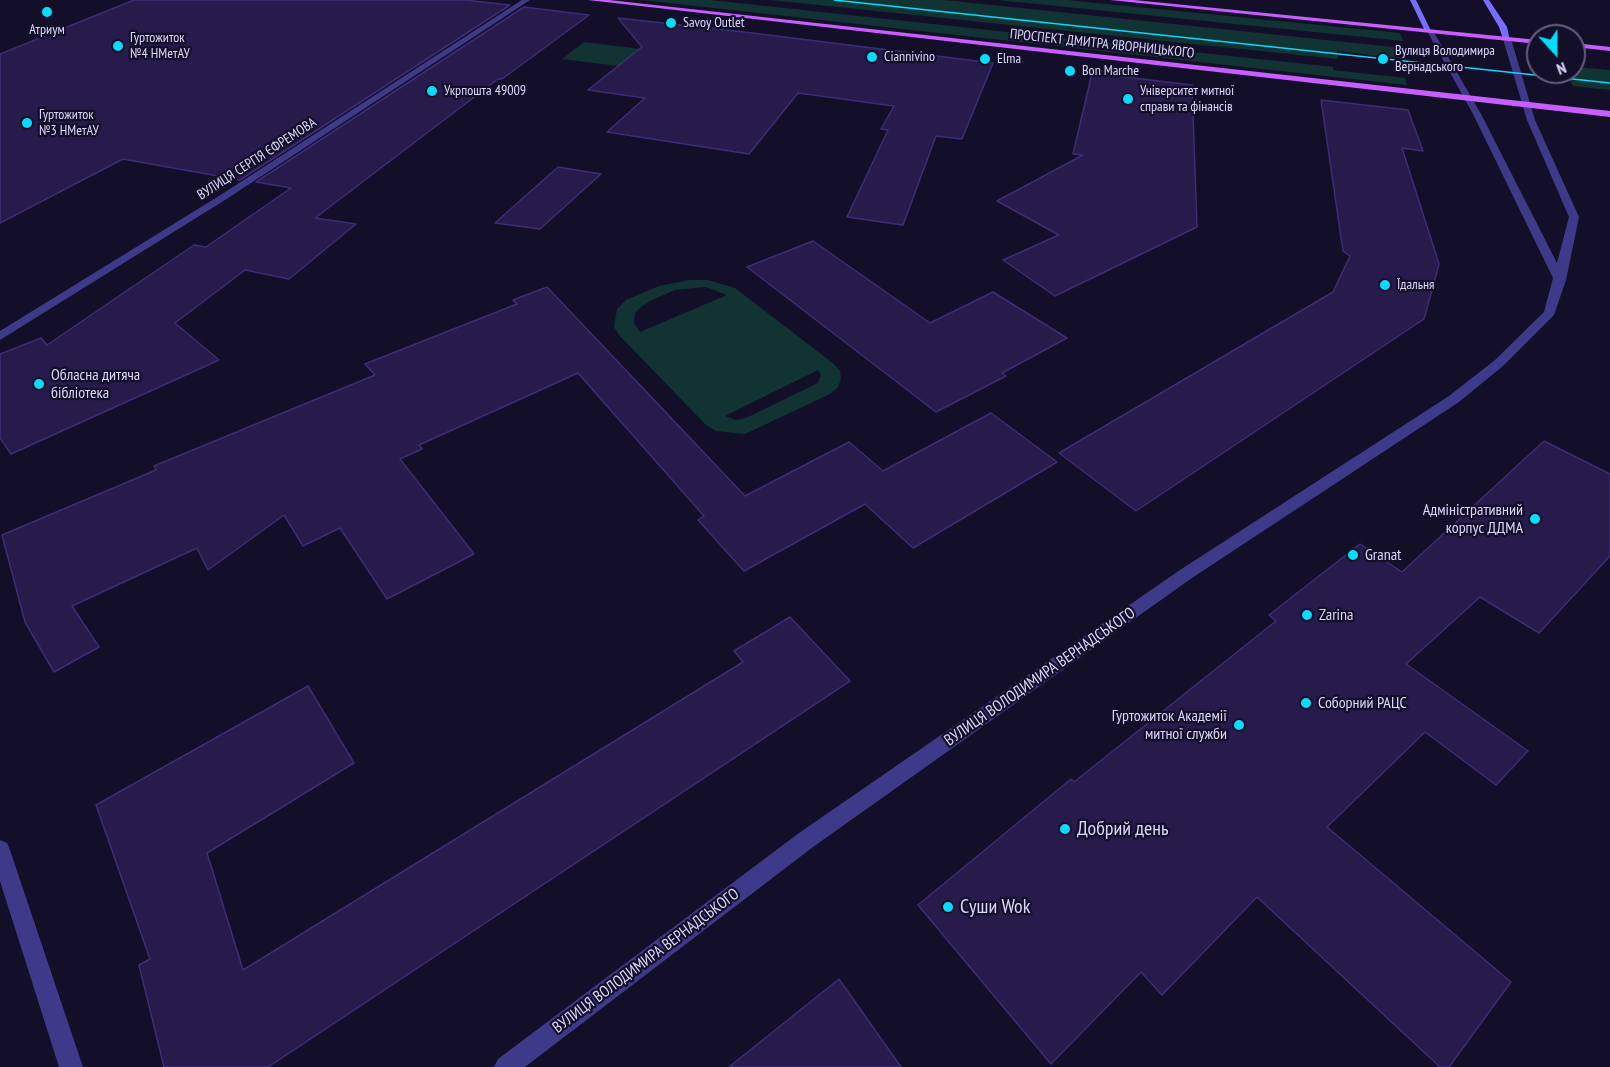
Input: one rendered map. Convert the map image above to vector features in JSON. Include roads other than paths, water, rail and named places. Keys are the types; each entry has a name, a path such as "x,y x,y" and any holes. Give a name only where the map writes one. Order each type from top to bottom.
{"main road":[{"name":"ПРОСПЕКТ ДМИТРА ЯВОРНИЦЬКОГО","path":"591,0 1610,114"},
{"path":"1113,0 1526,41"},
{"path":"1413,0 1429,31"},
{"path":"1486,0 1503,27 1507,39"},
{"path":"1586,46 1610,49"}],"street":[{"name":"ВУЛИЦЯ СЕРГІЯ ЄФРЕМОВА","path":"0,336 222,198 527,0"},
{"path":"1429,31 1468,98 1560,280"},
{"name":"ВУЛИЦЯ ВОЛОДИМИРА ВЕРНАДСЬКОГО","path":"506,1067 807,840 1186,574 1454,399 1499,363 1550,313 1574,217 1531,120 1507,39"},
{"path":"0,850 71,1067"}],"tram line":[{"path":"834,0 1610,83"}],"place":[{"name":"Атриум","path":"47,12"},
{"name":"Savoy Outlet","path":"671,23"},
{"name":"Гуртожиток №4 НМетАУ","path":"118,46"},
{"name":"Ciannivino","path":"872,57"},
{"name":"Elma","path":"985,59"},
{"name":"Вулиця Володимира Вернадського","path":"1383,59"},
{"name":"Bon Marche","path":"1070,71"},
{"name":"Укрпошта 49009","path":"432,91"},
{"name":"Університет митної справи та фінансів","path":"1128,99"},
{"name":"Гуртожиток №3 НМетАУ","path":"27,123"},
{"name":"Їдальня","path":"1385,285"},
{"name":"Обласна дитяча бібліотека","path":"39,384"},
{"name":"Адміністративний корпус ДДМА","path":"1535,519"},
{"name":"Granat","path":"1353,555"},
{"name":"Zarina","path":"1307,615"},
{"name":"Соборний РАЦС","path":"1306,703"},
{"name":"Гуртожиток Академії митної служби","path":"1239,725"},
{"name":"Добрий день","path":"1065,829"},
{"name":"Суши Wok","path":"948,907"}]}
